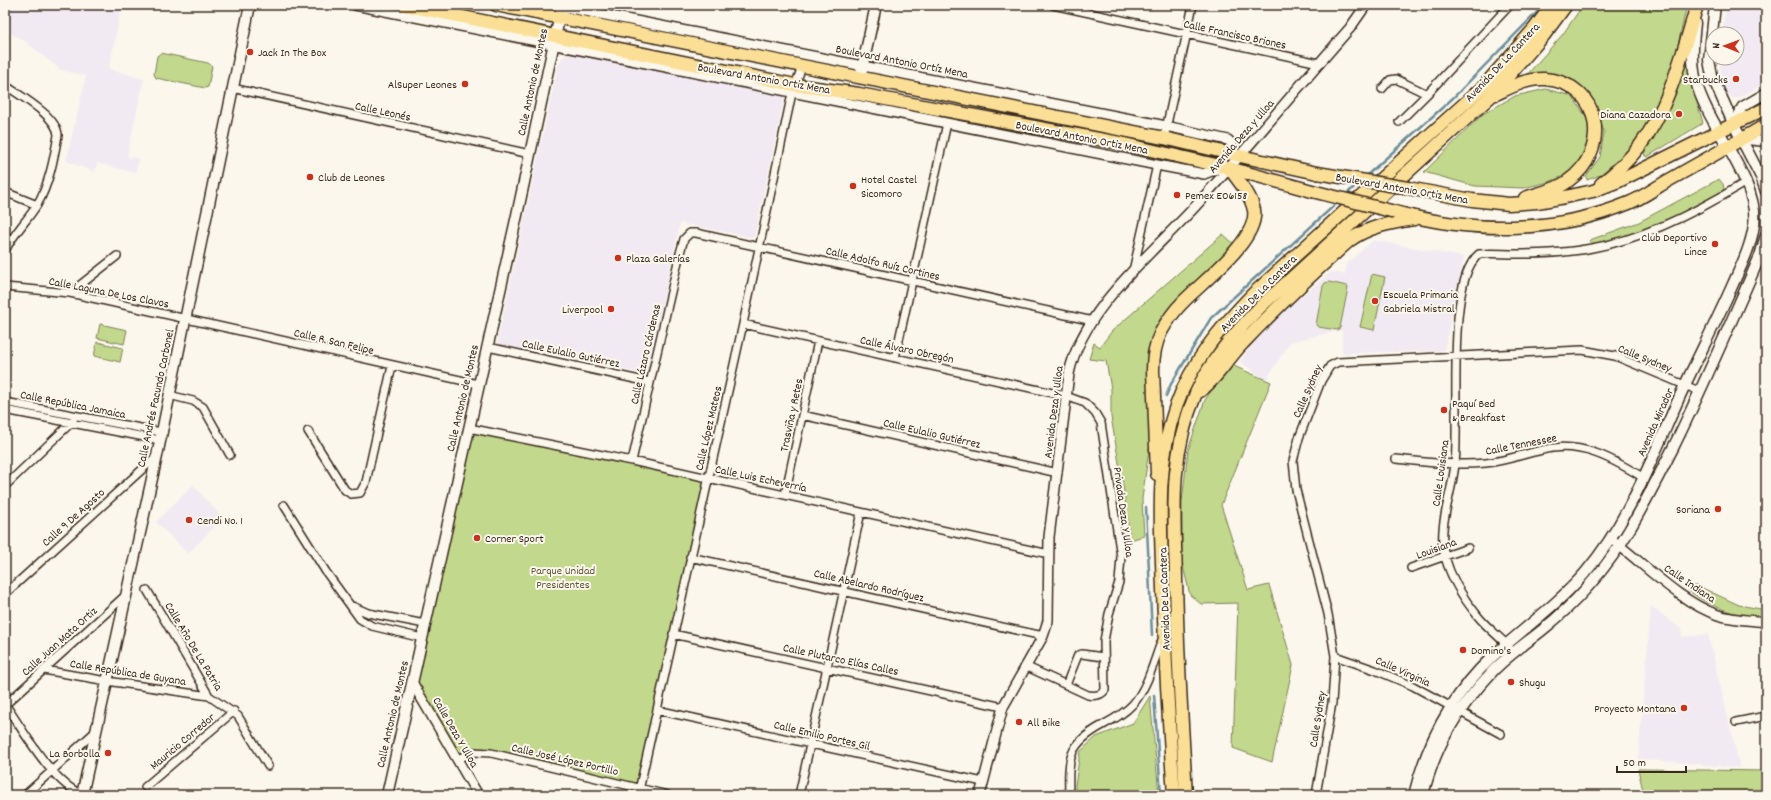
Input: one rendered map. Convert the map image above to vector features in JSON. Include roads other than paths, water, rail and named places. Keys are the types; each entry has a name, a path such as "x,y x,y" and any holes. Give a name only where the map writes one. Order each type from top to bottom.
{"main road":[{"name":"Calle Andrés Facundo Carbonel","path":"82,795 127,594 250,5"},
{"name":"Boulevard Antonio Ortiz Mena","path":"404,5 554,40 794,89 859,94 1120,144 1226,168 1420,218 1480,226 1538,227 1568,222 1630,203 1766,124"},
{"name":"Boulevard Antonio Ortiz Mena","path":"496,5 558,19 661,32 802,67 1165,132 1236,156 1317,172 1472,200 1509,204 1537,202 1593,191 1619,181 1766,108"},
{"name":"Calle Antonio de Montes","path":"387,795 478,384 488,347 554,40 559,5"},
{"path":"860,78 876,5"},
{"name":"Avenida De La Cantera","path":"1174,795 1164,634 1160,495 1165,450 1176,407 1183,388 1206,347 1220,329 1254,293 1484,86 1534,29 1552,5"},
{"name":"Avenida De La Cantera","path":"1186,795 1176,636 1174,485 1179,445 1196,394 1202,381 1222,350 1256,311 1491,96 1544,35 1566,5"},
{"path":"1593,191 1623,165 1639,147 1652,125 1664,102 1674,77 1697,5"},
{"name":"Avenida Mirador","path":"1423,795 1436,752 1455,709 1477,673 1506,645 1571,588 1598,557 1611,538 1644,478 1747,252 1754,223 1752,203 1746,182 1702,99 1696,81 1693,55 1697,5"},
{"path":"1716,5 1709,60 1712,76 1766,191"},
{"path":"1491,96 1526,81 1544,79 1565,83 1585,100 1592,111 1595,127 1594,144 1591,156 1580,171 1567,182 1509,204"},
{"path":"1160,495 1154,433 1153,370 1155,348 1161,331 1174,313 1239,247 1246,239 1253,225 1254,215 1252,203 1226,168"},
{"path":"1196,394 1208,385 1254,331 1350,240 1364,231 1379,225 1420,218"},
{"name":"Avenida Mirador","path":"1414,795 1428,748 1441,722 1493,671 1568,607 1586,588 1620,545 1653,487 1699,391 1760,256 1766,235"}],"street":[{"path":"355,5 554,40"},
{"name":"Boulevard Antonio Ortíz Mena","path":"559,5 661,32 863,66 1165,132"},
{"name":"Calle Francisco Briones","path":"1053,5 1319,63"},
{"path":"1165,132 1193,5"},
{"name":"Avenida Deza y Ulloa","path":"980,795 1003,707 1043,636 1049,613 1048,554 1066,396 1074,354 1102,307 1133,271 1174,230 1236,156 1350,28 1366,5"},
{"path":"1399,122 1510,5"},
{"name":"Calle López Mateos","path":"638,792 794,89 802,67"},
{"path":"1382,89 1390,80 1396,79 1427,94"},
{"path":"5,85 52,119 57,128 58,135 43,192 37,205 10,241 5,251"},
{"name":"Calle Leonés","path":"232,88 530,154"},
{"path":"794,89 947,123 1204,174 1226,168"},
{"path":"1734,125 1742,107 1766,93"},
{"path":"895,358 947,123"},
{"path":"1022,138 1025,126"},
{"path":"1742,139 1761,141 1766,138"},
{"path":"1133,271 1157,164"},
{"name":"Calle Louisiana","path":"1514,653 1477,616 1454,580 1445,556 1443,537 1444,520 1455,464 1457,435 1456,322 1461,289 1469,266 1473,258 1479,254 1534,254 1592,248 1616,243 1645,234 1724,196 1746,182"},
{"path":"5,192 37,205"},
{"name":"Calle Adolfo Ruíz Cortines","path":"680,253 684,239 693,233 1093,321"},
{"name":"Calle Lázaro Cárdenas","path":"632,461 680,253"},
{"path":"70,294 117,256"},
{"name":"Calle Laguna De Los Clavos","path":"5,287 70,294 185,319"},
{"name":"Calle R. San Felipe","path":"185,319 478,384"},
{"name":"Calle Álvaro Obregón","path":"743,324 1066,396"},
{"name":"Trasviña y Retes","path":"785,495 818,340"},
{"name":"Calle Eulalio Gutiérrez","path":"488,347 650,382"},
{"name":"Calle Sydney","path":"1316,795 1332,703 1335,656 1328,614 1303,522 1294,476 1295,451 1321,381 1330,366 1338,362 1582,350 1615,356 1699,391"},
{"path":"308,431 345,490 351,494 360,493 366,482 392,366"},
{"path":"169,395 193,401 203,407 230,455"},
{"name":"Privada Deza Y Ulloa","path":"1066,396 1080,400 1090,407 1100,419 1103,428 1106,461 1121,562 1119,582 1105,632 1103,657 1105,687 1101,694 1088,694 1066,685"},
{"name":"Calle República Jamaica","path":"5,402 160,436"},
{"name":"Calle República Jamaica","path":"5,410 71,424 160,436"},
{"name":"Calle Eulalio Gutiérrez","path":"802,415 1058,473"},
{"path":"5,486 78,417"},
{"name":"Calle Luis Echeverría","path":"469,428 632,461 1048,554"},
{"name":"Calle Tennessee","path":"1396,459 1455,464 1486,463 1507,460 1544,449 1567,447 1598,453 1623,465 1644,478"},
{"name":"Calle 9 De Agosto","path":"5,594 156,456"},
{"path":"284,505 315,556 356,615 364,622 422,638"},
{"path":"799,795 861,512"},
{"name":"Calle Indiana","path":"1611,538 1666,583 1701,608 1733,619 1766,622"},
{"name":"Louisiana","path":"1411,568 1468,548"},
{"name":"Calle Abelardo Rodríguez","path":"690,556 1043,636"},
{"name":"Calle Año De La Patria","path":"147,590 209,696 234,711 268,766"},
{"name":"Calle Juan Mata Ortiz","path":"5,704 127,594"},
{"path":"348,604 368,613 425,624"},
{"name":"Calle Plutarco Elías Calles","path":"673,634 1003,707"},
{"path":"1069,795 1070,765 1075,747 1082,738 1120,715 1134,703 1145,682 1164,634"},
{"path":"1025,666 1066,685 1078,655 1082,654 1103,657"},
{"name":"Calle Virginia","path":"1335,656 1395,677 1501,734"},
{"name":"Calle República de Guyana","path":"44,670 209,696"},
{"name":"Calle Deza Y Ulloa","path":"412,682 478,795"},
{"path":"5,704 52,771 69,788 82,795"},
{"name":"Calle Emilio Portes Gil","path":"657,710 983,782"},
{"name":"Mauricio Corredor","path":"145,787 234,711"},
{"path":"1736,722 1766,716"},
{"path":"25,795 96,730"},
{"name":"Calle José López Portillo","path":"458,759 473,752 491,753 638,792 668,795"}],"waterway":[{"path":"1365,177 1453,98 1541,8"},
{"path":"1346,195 1358,183"},
{"path":"1166,396 1171,384 1211,318 1338,202"},
{"path":"1146,507 1152,635"},
{"path":"1154,695 1161,795"}],"place":[{"name":"Jack In The Box","path":"250,52"},
{"name":"Starbucks","path":"1736,79"},
{"name":"AlSuper Leones","path":"465,84"},
{"name":"Diana Cazadora","path":"1679,114"},
{"name":"Club de Leones","path":"310,177"},
{"name":"Hotel Castel Sicomoro","path":"853,186"},
{"name":"Pemex E06158","path":"1177,195"},
{"name":"Club Deportivo Lince","path":"1715,244"},
{"name":"Plaza Galerías","path":"618,258"},
{"name":"Escuela Primaria Gabriela Mistral","path":"1375,301"},
{"name":"Liverpool","path":"611,309"},
{"name":"Paquí Bed & Breakfast","path":"1444,410"},
{"name":"Soriana","path":"1718,509"},
{"name":"Cendi No. 1","path":"189,520"},
{"name":"Corner Sport","path":"477,538"},
{"name":"Domino's","path":"1463,650"},
{"name":"Shugu","path":"1511,682"},
{"name":"Proyecto Montana","path":"1684,708"},
{"name":"All Bike","path":"1019,722"},
{"name":"La Borbolla","path":"108,753"}],"park label":[{"name":"Parque Unidad Presidentes","path":"563,577"}]}
